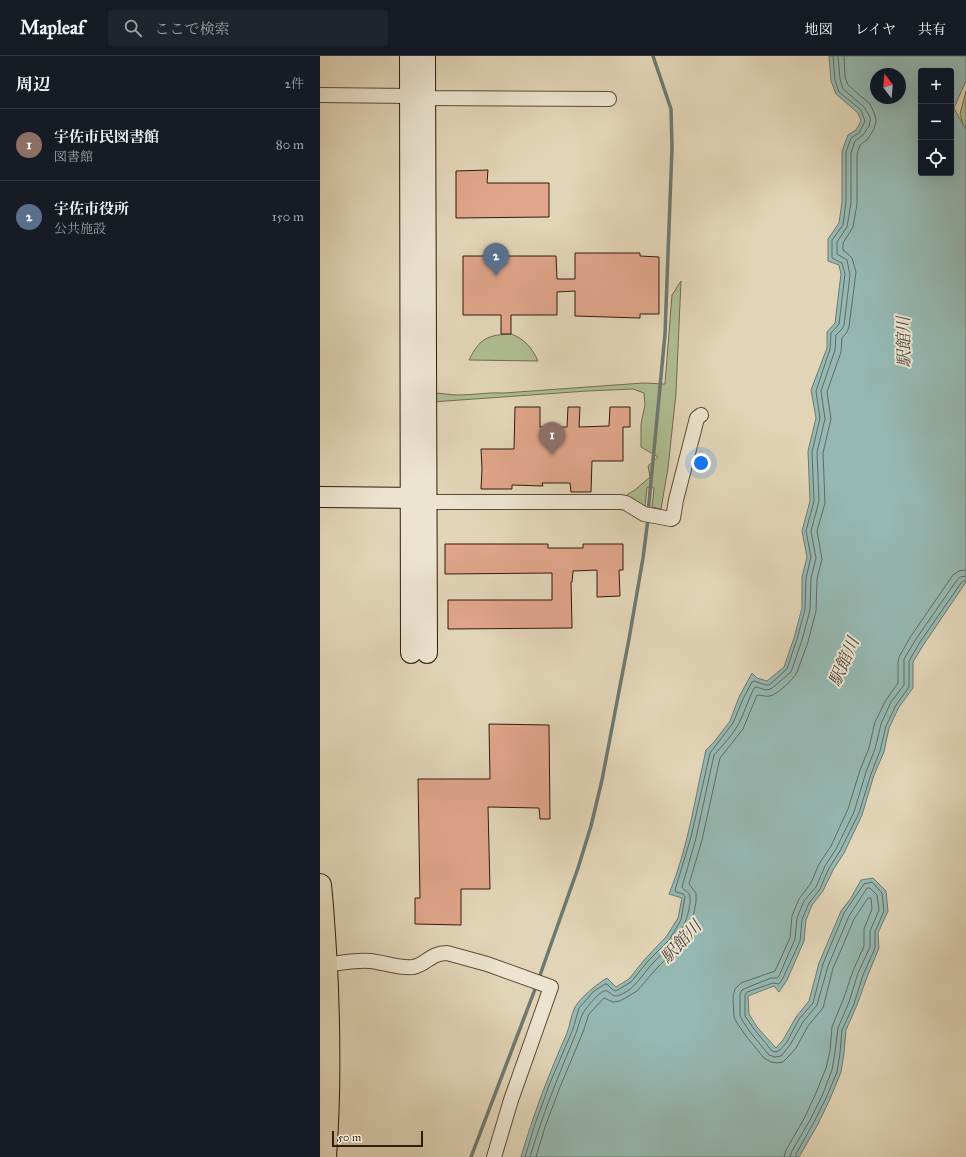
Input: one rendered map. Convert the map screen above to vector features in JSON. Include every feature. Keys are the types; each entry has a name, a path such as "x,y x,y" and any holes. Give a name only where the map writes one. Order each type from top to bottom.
{"main road":[{"path":"320,886 328,1005 329,1074 325,1157"}],"street":[{"path":"410,56 417,97 421,499 419,653"},
{"path":"417,97 425,56"},
{"path":"320,95 609,99"},
{"path":"320,497 621,502 626,503 644,514 670,520 673,518 676,500 697,418 701,415"},
{"path":"326,965 367,961 410,968 420,965 432,956 447,953 472,959 551,987 511,1100 494,1157"}],"green space":[{"path":"966,91 966,134 960,114"},
{"path":"681,281 676,393 668,468 661,509 652,507 654,488 647,487 645,506 627,499 628,494 650,477 648,466 658,457 641,447 641,424 645,405 644,393 633,389 432,402 433,393 464,395 643,383 665,384 672,295"},
{"path":"511,334 528,344 538,361 469,360 481,342 496,335"}],"water":[{"name":"駅館川","path":"829,56 966,56 966,81 954,108 966,130 966,582 913,662 913,688 899,707 889,728 884,752 874,775 862,815 844,853 833,870 823,891 812,905 806,920 804,941 787,980 779,992 774,986 748,996 749,1014 757,1027 776,1048 783,1040 796,1017 809,1001 819,963 841,911 851,898 861,880 873,878 886,891 888,911 878,933 879,948 846,1030 841,1072 818,1124 799,1157 521,1157 536,1110 567,1033 575,1007 581,999 607,978 616,987 629,979 645,959 666,937 678,918 682,898 669,894 676,877 686,841 706,750 730,721 739,697 752,673 757,678 767,681 784,667 794,638 802,608 802,577 807,557 802,531 810,501 808,451 816,418 811,390 827,348 827,332 835,323 841,274 839,265 828,261 828,239 839,223 842,202 842,151 848,135 856,130 861,121 858,113 836,94 831,81"}],"building":[{"path":"488,170 487,183 549,183 549,217 456,218 456,171"},
{"path":"575,253 640,253 640,256 659,257 659,314 640,314 640,318 575,316 575,291 557,292 557,315 511,315 511,334 501,334 501,315 463,315 463,256 556,256 557,279 575,279"},
{"path":"515,407 540,407 540,427 567,427 568,407 580,407 579,427 609,426 610,407 630,407 630,427 623,427 623,461 592,461 591,492 571,492 570,483 542,483 543,486 512,485 512,489 481,489 481,449 514,449"},
{"path":"445,544 548,544 548,548 583,548 583,544 623,544 623,570 619,570 620,596 597,597 597,570 573,571 571,582 572,628 448,629 448,600 552,600 552,573 445,574"},
{"path":"489,724 549,725 550,819 540,819 539,808 488,807 490,889 461,889 461,925 415,924 415,898 420,898 418,779 490,779"}],"waterway":[{"path":"648,513 665,334 672,148 671,109 653,56"},
{"path":"539,978 578,868 591,826 602,780 629,639 648,519"},
{"path":"471,1157 537,984"}],"place":[{"name":"宇佐市役所","path":"496,276"},
{"name":"宇佐市民図書館","path":"552,455"}]}
